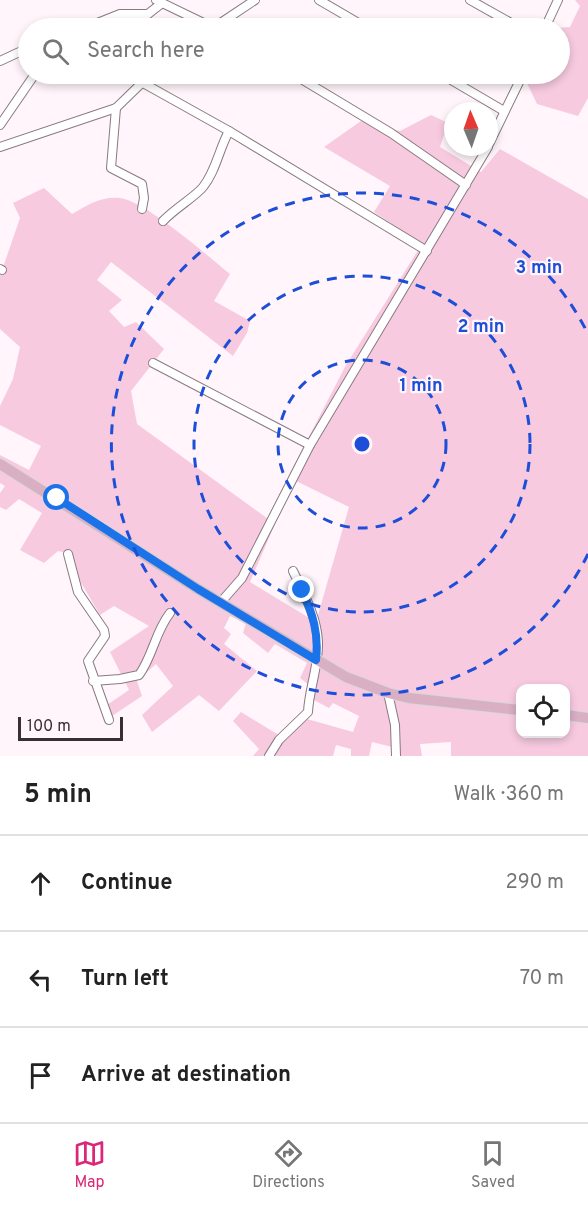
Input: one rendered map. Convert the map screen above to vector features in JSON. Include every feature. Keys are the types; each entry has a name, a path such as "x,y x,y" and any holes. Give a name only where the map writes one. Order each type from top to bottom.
{"main road":[{"path":"0,464 346,677 388,693 516,709"},
{"path":"570,716 588,718"}],"street":[{"path":"228,18 255,0"},
{"path":"470,0 502,18"},
{"path":"550,18 558,0"},
{"path":"110,18 120,14 148,14 159,1 193,18"},
{"path":"322,1 350,18"},
{"path":"0,61 18,53"},
{"path":"0,125 28,84"},
{"path":"0,147 116,108 142,84"},
{"path":"145,84 229,131 427,251"},
{"path":"310,84 391,133 466,185"},
{"path":"458,84 504,111"},
{"path":"498,124 518,84"},
{"path":"116,108 111,168 142,184 144,198 141,209"},
{"path":"163,221 174,209 201,190 214,168 229,131"},
{"path":"221,602 242,578 310,445 482,156"},
{"path":"153,363 310,445"},
{"path":"68,554 78,592 105,636 88,661 93,681 109,720"},
{"path":"269,756 279,740 308,712 316,660 318,643 315,621 293,571"},
{"path":"93,681 139,675 146,666 161,624 170,613"},
{"path":"388,693 394,715 396,756"}],"shaded area":[{"path":"575,0 588,0 588,98 578,116 537,104 527,84 570,84 570,27 580,6"},
{"path":"431,115 444,121 444,135 440,147 444,149 444,156 455,156 481,172 494,156 498,156 500,149 588,199 588,756 451,756 451,742 420,744 422,756 396,756 396,748 372,742 369,756 351,756 351,749 336,745 333,756 253,756 259,749 233,721 241,712 287,740 300,717 353,732 359,716 333,703 329,708 308,697 313,688 300,678 307,663 275,644 268,653 243,633 246,623 230,616 224,628 231,634 224,644 257,671 219,711 199,695 152,732 142,715 173,686 156,664 137,681 142,696 106,720 101,709 129,690 110,652 149,626 114,606 100,615 80,581 71,554 58,551 44,563 20,550 42,513 19,499 6,510 0,507 0,493 5,486 0,483 0,455 29,470 41,446 0,425 0,406 13,379 20,347 0,329 0,276 20,218 13,203 44,188 72,214 107,198 131,201 160,218 230,274 214,301 250,321 247,333 233,356 111,262 97,280 122,300 109,311 124,327 136,322 164,349 131,391 137,424 275,524 250,582 316,622 349,507 288,477 346,365 422,244 374,212 390,186 324,147 361,121 400,131"}],"route":[{"path":"57,498 198,589 316,660 318,643 315,621 302,590"}]}
